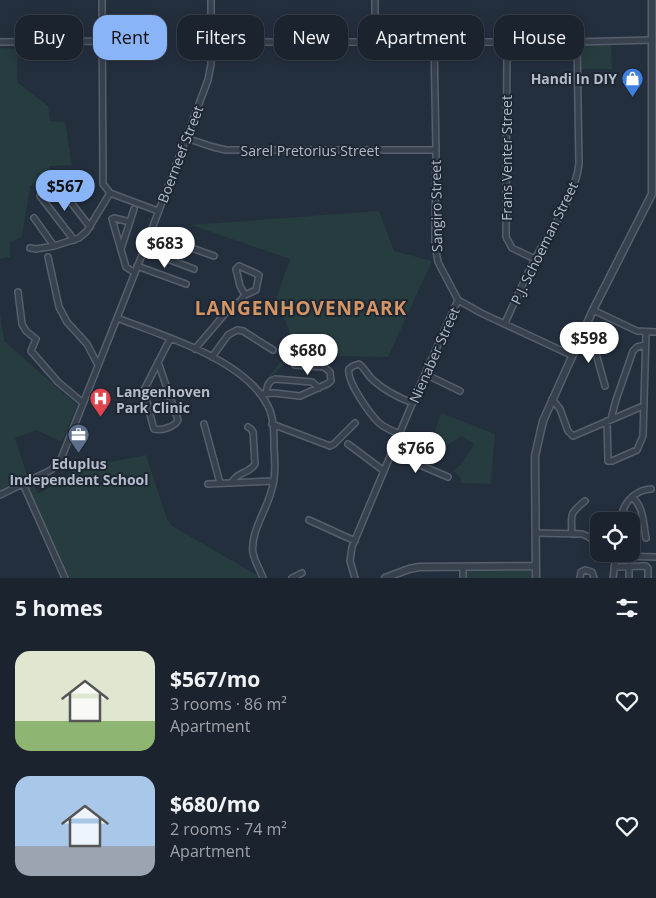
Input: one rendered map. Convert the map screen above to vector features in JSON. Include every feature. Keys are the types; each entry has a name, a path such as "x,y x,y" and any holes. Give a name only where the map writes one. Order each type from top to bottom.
{"street":[{"path":"102,0 102,15"},
{"name":"Boerneef Street","path":"211,0 211,15"},
{"path":"375,0 375,15"},
{"path":"536,578 534,456 542,421 580,336 654,194 652,40 654,1"},
{"path":"584,42 652,40"},
{"path":"264,42 358,41"},
{"path":"0,42 93,42"},
{"path":"103,60 103,184 110,193 158,211"},
{"name":"Boerneef Street","path":"0,495 51,470 59,462 138,266 208,80 211,60"},
{"name":"Sangiro Street","path":"434,60 435,253 458,300"},
{"name":"Frans Venter Street","path":"506,60 506,237 512,248 535,259"},
{"name":"P.J. Schoeman Street","path":"505,323 577,177 577,60"},
{"name":"Sarel Pretorius Street","path":"186,138 226,150 436,150"},
{"path":"63,192 90,227"},
{"path":"30,248 54,246 83,235 90,227 110,193"},
{"path":"40,196 74,240"},
{"path":"121,250 134,208"},
{"path":"34,218 54,246"},
{"path":"130,222 112,219 126,267 134,273"},
{"path":"150,233 214,256"},
{"path":"144,250 194,269"},
{"path":"48,257 59,307 67,322 87,344 98,364"},
{"path":"138,266 186,284"},
{"path":"194,349 229,309 245,295 255,291 259,276 255,272 239,266 236,269 245,295"},
{"path":"18,292 22,324 26,331 36,339 31,351 58,382 83,403"},
{"path":"458,300 481,313 571,355"},
{"name":"Nienaber Street","path":"355,578 350,561 355,542 458,300"},
{"path":"593,310 637,331 656,332"},
{"path":"116,318 212,357 241,375 264,394 272,424 275,464 274,481 267,507 255,534 253,546 255,560 263,578"},
{"path":"212,357 228,335 237,330 243,331 273,350"},
{"path":"645,345 637,347 633,351 609,420 607,459 610,462 635,452 643,436 646,332"},
{"path":"580,336 594,346 605,386"},
{"path":"158,362 178,420 174,425 156,430 152,426 144,390 158,362 170,339"},
{"path":"264,394 300,396 331,381 328,369 324,367 294,364"},
{"path":"400,434 385,427 370,413 349,378 349,370 353,366 360,364 373,381 403,400 413,403"},
{"path":"425,374 460,391"},
{"path":"264,394 267,386 275,379 312,382 319,388"},
{"path":"552,399 560,409 571,436 643,406"},
{"path":"272,424 330,446 355,423"},
{"path":"204,424 220,483"},
{"path":"232,483 237,476 248,472 256,464 253,432 248,427"},
{"path":"348,444 384,471"},
{"path":"392,452 448,477"},
{"path":"208,484 274,481"},
{"path":"23,484 65,578"},
{"path":"624,512 623,510 632,497 639,492 650,489"},
{"path":"632,497 641,509 646,538"},
{"path":"572,534 571,514 585,501"},
{"path":"308,520 355,542"},
{"path":"536,533 572,534 590,538"},
{"path":"640,556 656,557"},
{"path":"613,578 614,562"},
{"path":"385,578 419,567 536,566"},
{"path":"629,578 630,566"},
{"path":"614,567 647,566 648,578"},
{"path":"463,568 463,578"},
{"path":"580,578 581,572 585,570 592,572 594,578"},
{"path":"292,578 302,573"}],"green space":[{"path":"611,42 612,69 579,69 579,60 584,60 584,44"},
{"path":"0,48 15,49 15,60 18,60 17,82 48,106 50,121 65,122 72,165 49,166 49,176 30,186 22,237 10,242 10,257 0,259"},
{"path":"379,211 394,251 432,261 388,357 340,356 304,348 262,384 295,345 276,299 290,259 191,225"},
{"path":"0,313 4,341 77,405 62,442 36,430 15,438 28,478 0,491"},
{"path":"441,413 495,434 491,484 461,483 461,478 454,471 463,462 474,444 462,436 447,445 435,431"},
{"path":"146,455 167,519 172,526 257,575 258,578 70,578 28,487 32,484 39,494 78,468"},
{"path":"466,571 531,571 531,578 466,578"}],"place":[{"name":"Handi In DIY","path":"633,97"},
{"name":"Langenhoven Park Clinic","path":"100,418"},
{"name":"Eduplus Independent School","path":"79,454"}],"district":[{"name":"LANGENHOVENPARK","path":"301,308"}]}
